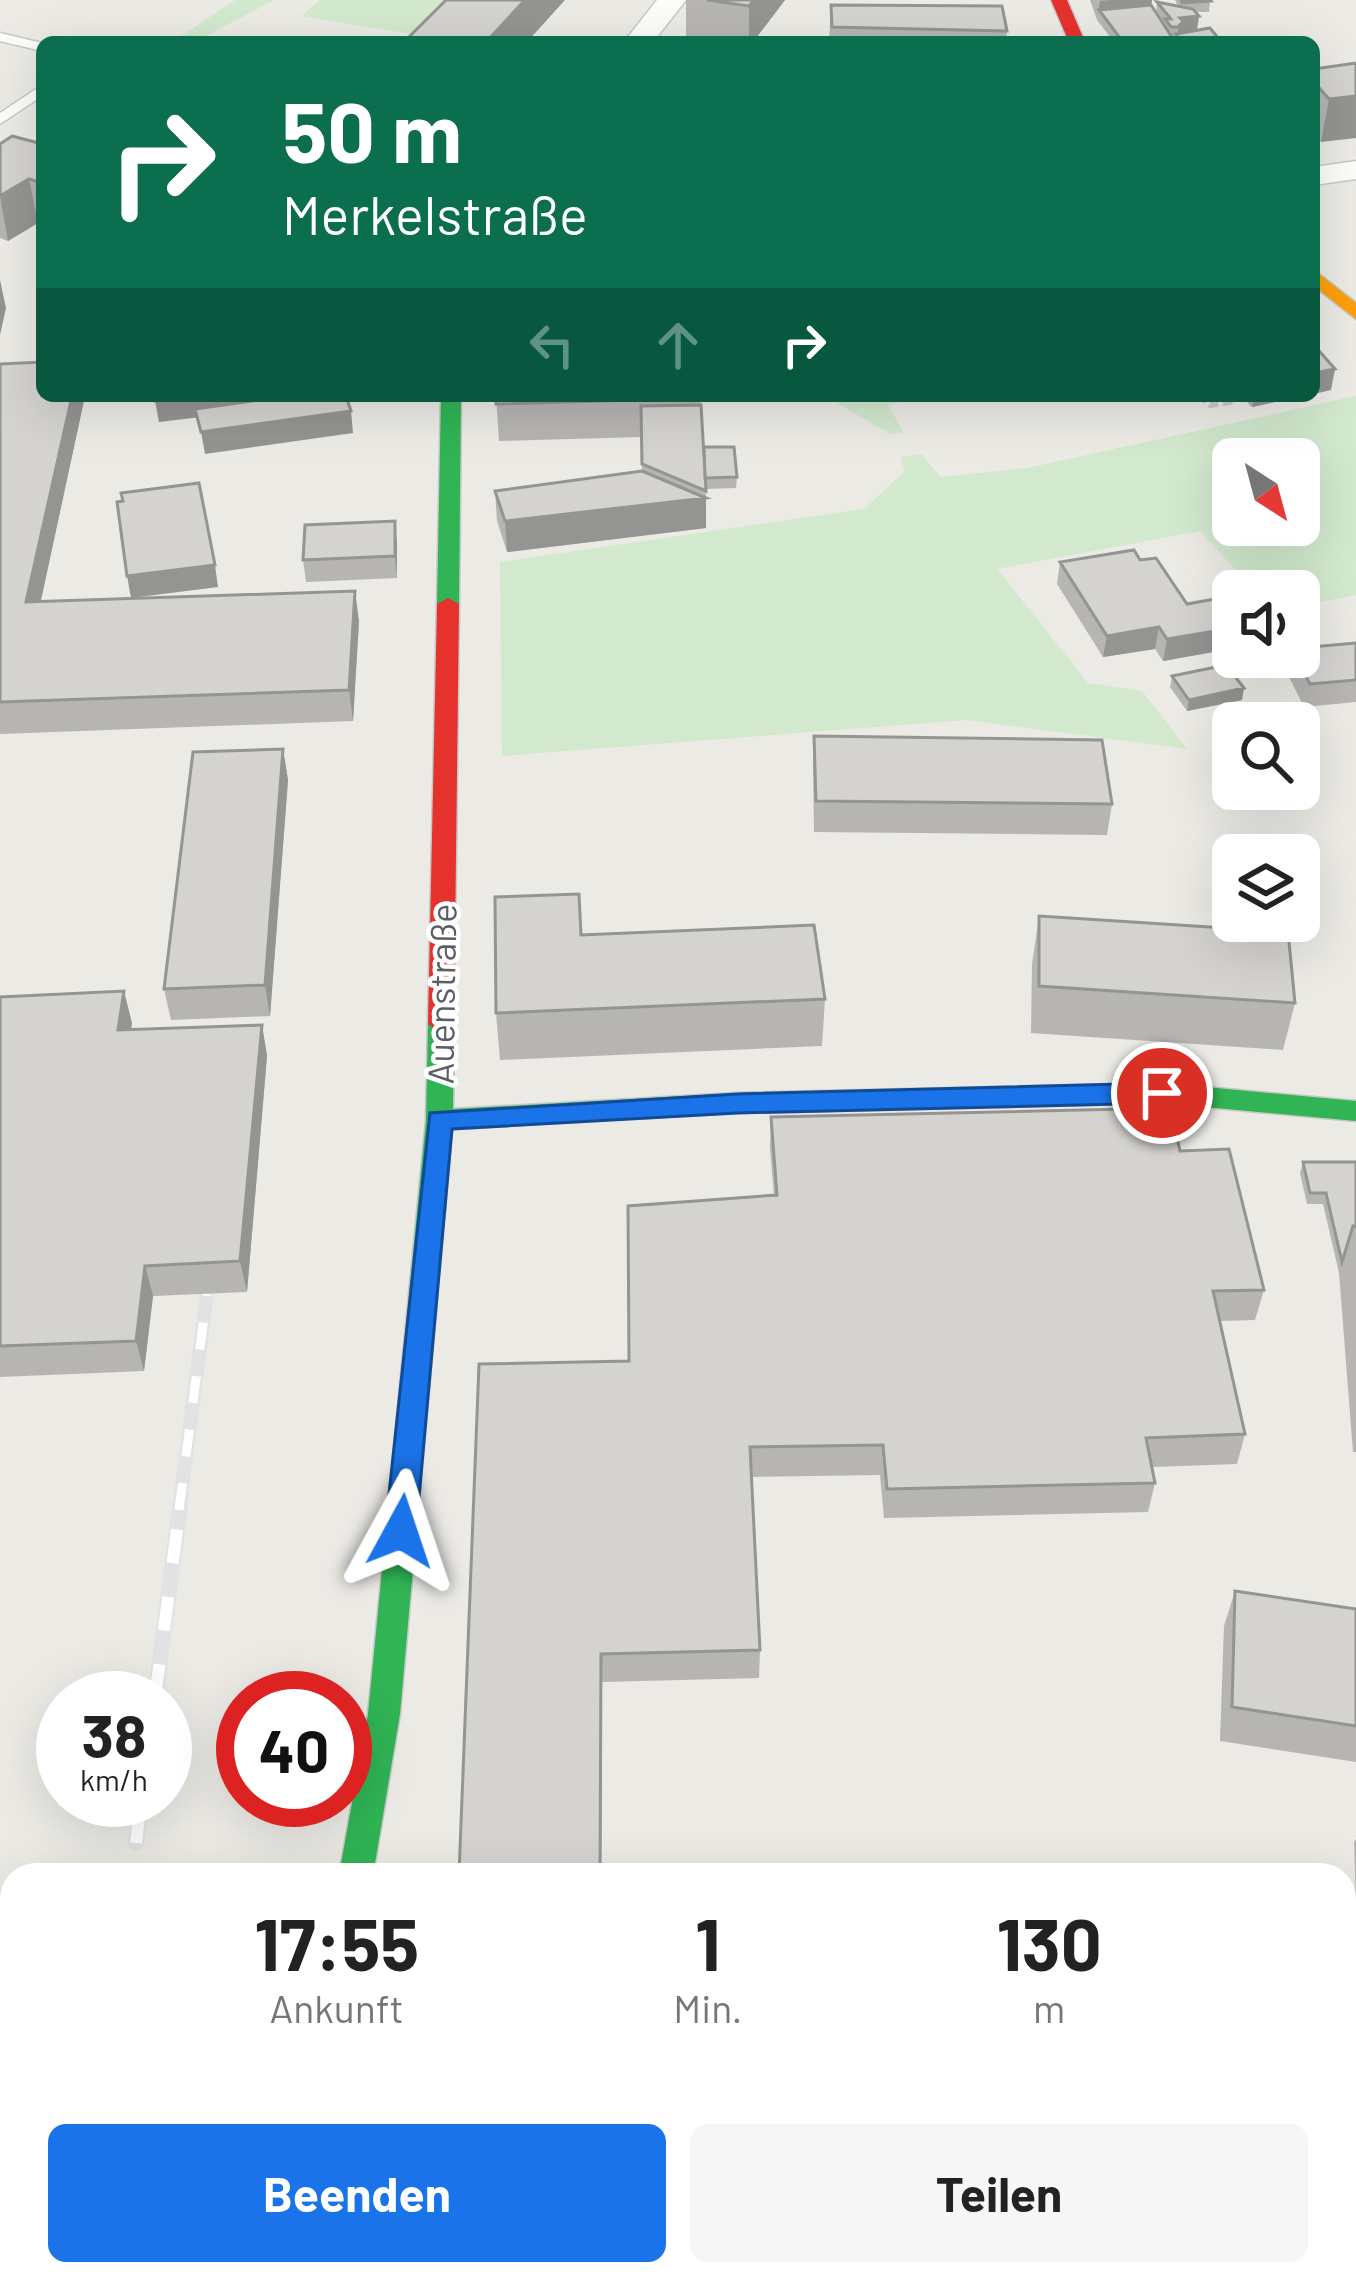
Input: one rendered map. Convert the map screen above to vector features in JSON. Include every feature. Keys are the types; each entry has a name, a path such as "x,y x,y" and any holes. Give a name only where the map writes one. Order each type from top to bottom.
{"street":[{"path":"643,36 672,0"},
{"path":"1059,0 1074,36"},
{"path":"1320,175 1356,170"},
{"path":"1320,281 1356,314"},
{"name":"Auenstraße","path":"358,1863 384,1714 439,1120 451,402"},
{"path":"439,1120 737,1103 1162,1093 1356,1111"}],"lane":[{"path":"0,38 36,46"},
{"path":"0,120 36,93"}],"green space":[{"path":"235,0 274,0 206,36 181,36"},
{"path":"319,0 459,0 423,36 302,16"},
{"path":"1356,396 1356,595 1320,602 1320,570 1236,570 1214,546 1320,546 1320,438 1212,438 1212,544 1200,531 997,569 1088,683 1142,691 1187,749 966,720 502,756 500,562 864,509 905,471 900,457 921,454 941,477 1027,468"},
{"path":"835,402 903,402 888,405 904,433 890,434"}],"building":[{"path":"446,0 525,0 492,36 410,36"},
{"path":"707,0 754,0 749,6"},
{"path":"1157,2 1193,9 1199,16 1180,18 1178,27 1171,27 1165,19 1171,19"},
{"path":"831,5 1002,6 1007,31 832,27"},
{"path":"1151,5 1171,36 1118,36 1099,10"},
{"path":"1210,28 1217,36 1178,36"},
{"path":"1356,63 1356,96 1329,99 1320,89 1320,68"},
{"path":"12,136 36,142 36,181 29,179 0,196 0,144"},
{"path":"1320,352 1335,369 1320,372"},
{"path":"36,362 36,402 71,402 26,602 355,591 349,690 0,702 0,364"},
{"path":"246,402 348,402 351,411 201,432 195,409"},
{"path":"701,405 706,491 642,464 641,406"},
{"path":"704,447 734,447 737,477 705,478"},
{"path":"642,471 706,498 505,521 495,491"},
{"path":"199,483 215,565 127,576 117,502 123,501 121,493"},
{"path":"395,521 395,556 303,560 305,525"},
{"path":"1134,550 1140,560 1156,558 1187,604 1212,600 1212,632 1167,639 1159,627 1107,636 1060,562"},
{"path":"1356,643 1356,680 1310,684 1307,678 1320,678 1320,646"},
{"path":"1212,668 1212,678 1236,678 1244,688 1189,700 1172,676"},
{"path":"814,736 1102,740 1112,804 816,801"},
{"path":"283,749 265,985 164,989 193,752"},
{"path":"579,894 581,935 814,925 825,999 496,1013 495,897"},
{"path":"1039,916 1212,927 1212,942 1289,942 1295,1003 1039,986"},
{"path":"124,991 118,1030 262,1025 240,1261 145,1266 136,1341 0,1346 0,997"},
{"path":"1170,1108 1180,1151 1229,1149 1264,1290 1213,1291 1245,1434 1146,1438 1155,1483 887,1489 883,1445 750,1447 760,1650 601,1654 600,1863 459,1863 479,1364 629,1361 628,1206 777,1195 771,1117"},
{"path":"1303,1162 1356,1162 1356,1227 1342,1262 1326,1193 1310,1193"},
{"path":"1235,1591 1356,1609 1356,1726 1232,1707"}],"railway":[{"path":"179,1510 207,1294"},
{"path":"159,1671 180,1507"},
{"path":"136,1843 138,1827"}],"traffic: fast":[{"path":"448,604 451,402"},
{"path":"358,1863 384,1714 439,1120 441,1024"},
{"path":"439,1120 737,1103 1163,1093 1356,1111"}],"traffic: slow":[{"path":"1320,281 1356,313"}],"traffic: jam":[{"path":"1059,0 1074,36"},
{"path":"441,1024 448,604"}],"route":[{"path":"401,1531 439,1120 737,1103 1162,1093"}]}
